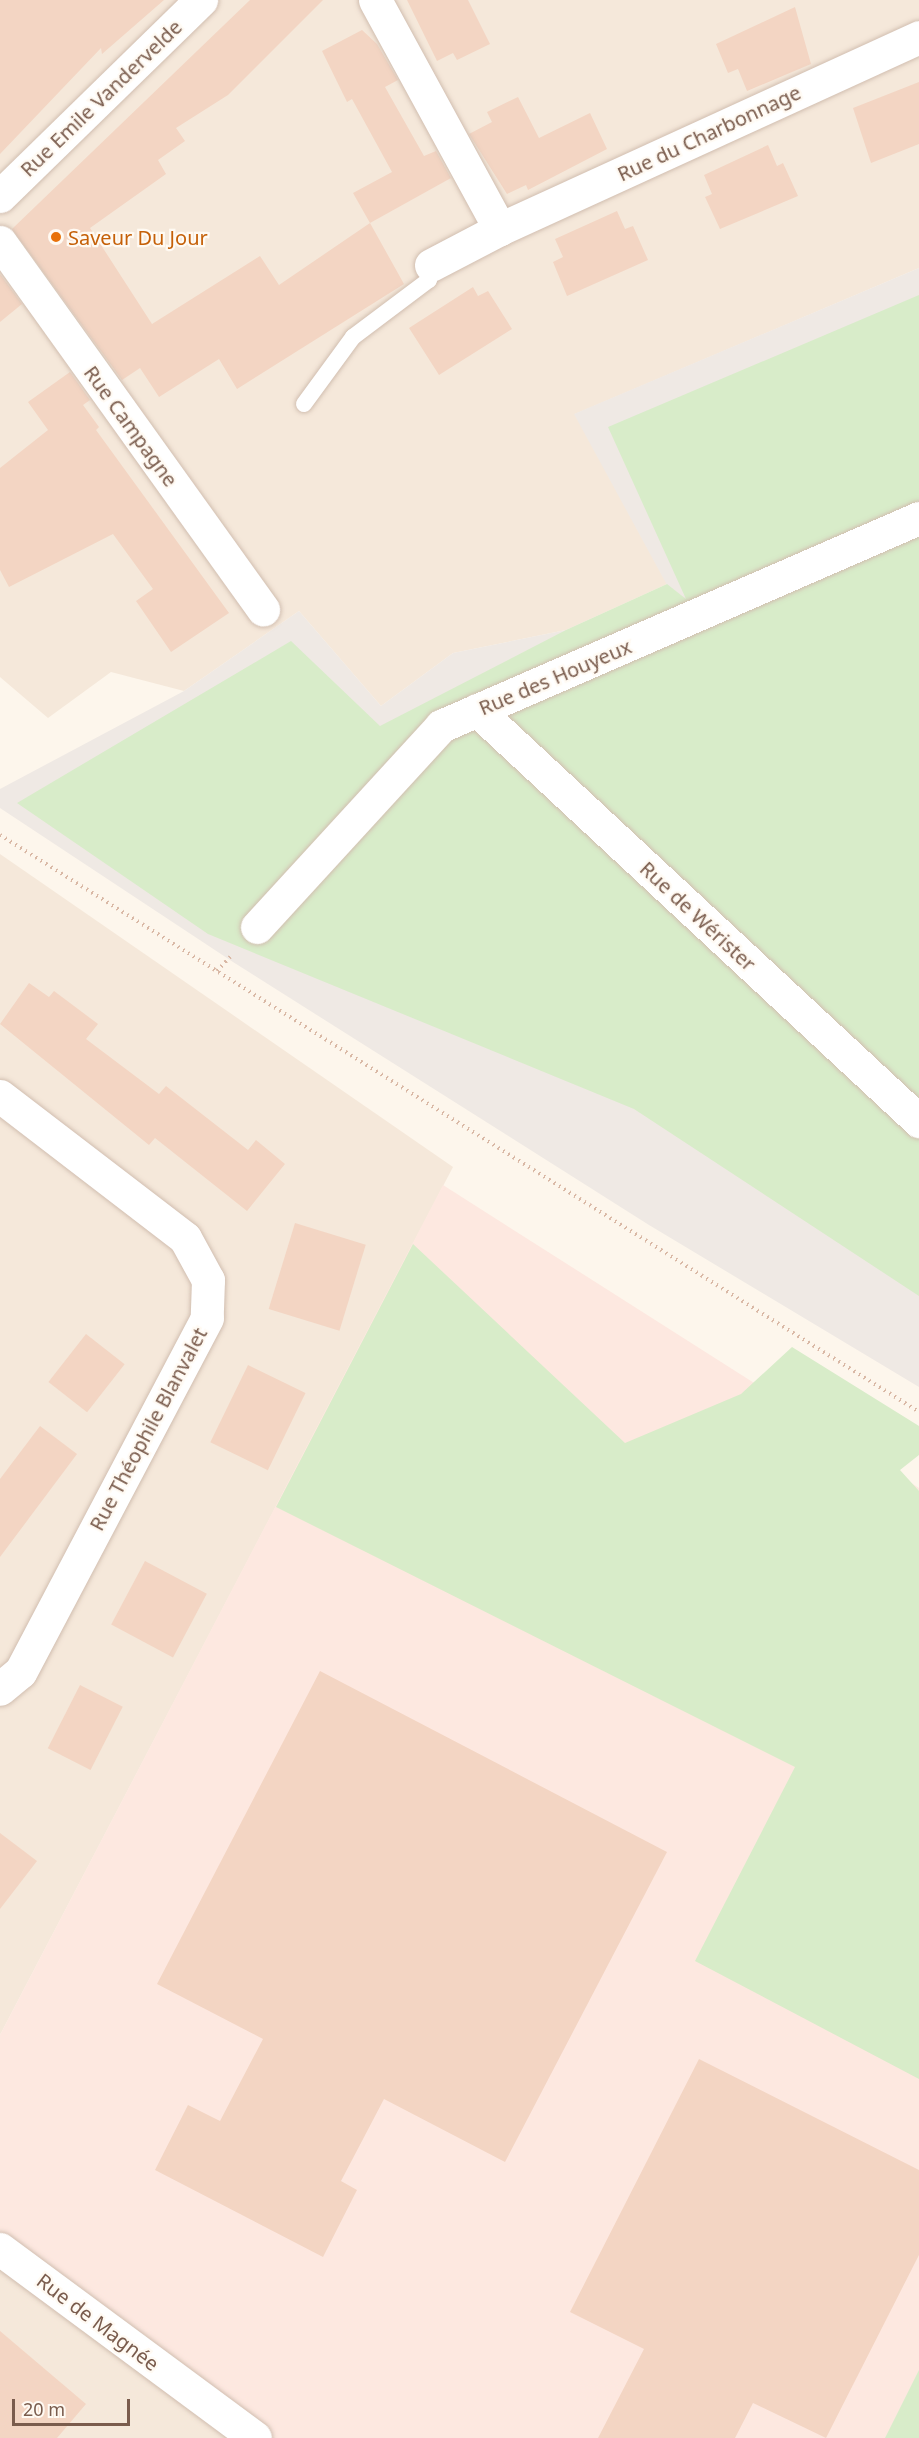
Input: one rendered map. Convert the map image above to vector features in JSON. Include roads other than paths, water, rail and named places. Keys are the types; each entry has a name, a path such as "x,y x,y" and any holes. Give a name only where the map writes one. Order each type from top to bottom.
{"street":[{"name":"Rue Emile Vandervelde","path":"0,196 201,0"},
{"path":"375,0 500,229"},
{"name":"Rue du Charbonnage","path":"431,265 500,229 919,37"},
{"name":"Rue Campagne","path":"0,242 263,609"},
{"name":"Rue des Houyeux","path":"257,927 441,726 919,518"},
{"name":"Rue de Wérister","path":"477,711 919,1121"},
{"name":"Rue Théophile Blanvalet","path":"0,1096 185,1238 208,1280 207,1318 20,1672 0,1689"},
{"name":"Rue de Magnée","path":"0,2249 255,2438"}],"lane":[{"path":"304,404 353,337 429,280 431,265"}],"place":[{"name":"Saveur Du Jour","path":"56,237"}]}
